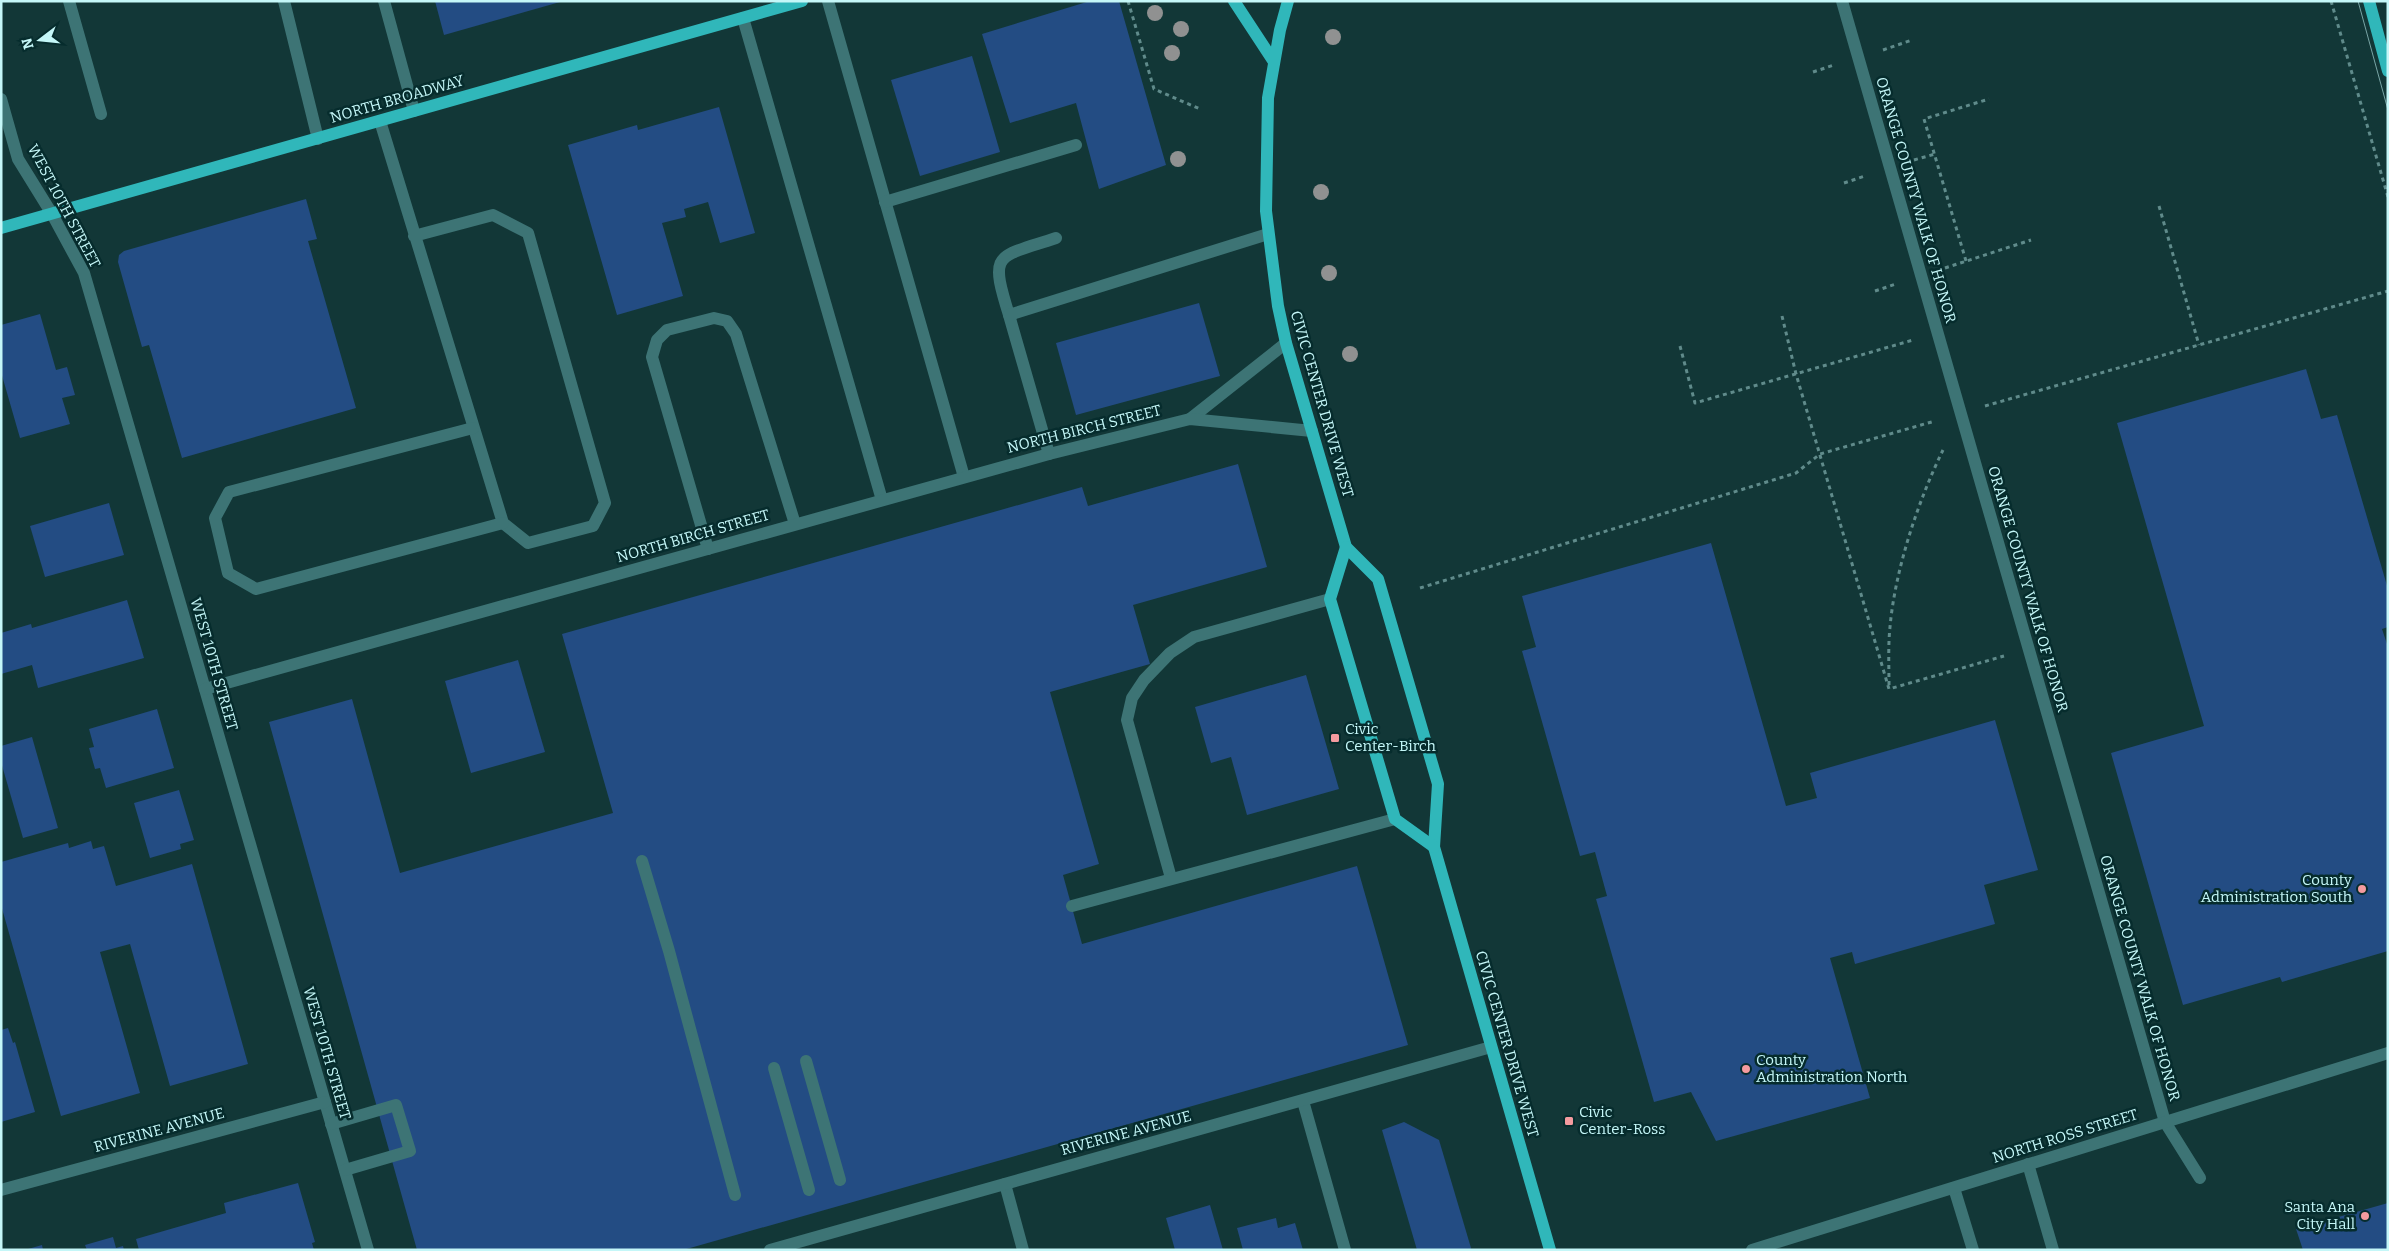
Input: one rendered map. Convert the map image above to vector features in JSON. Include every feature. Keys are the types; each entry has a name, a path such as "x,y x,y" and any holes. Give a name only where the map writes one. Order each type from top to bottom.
{"main road":[{"name":"NORTH BROADWAY","path":"1,228 801,1"},
{"path":"1234,1 1274,62"},
{"name":"CIVIC CENTER DRIVE WEST","path":"1288,1 1268,98 1266,211 1278,306 1286,343 1346,547 1378,580 1438,784 1434,846 1550,1250"},
{"path":"2369,1 2388,71"},
{"path":"1346,547 1330,599 1395,819 1434,846"}],"street":[{"path":"69,1 101,114"},
{"path":"284,1 318,138"},
{"path":"384,1 414,111"},
{"path":"828,1 964,477"},
{"name":"ORANGE COUNTY WALK OF HONOR","path":"1842,1 2165,1122 2200,1178"},
{"path":"744,18 882,500"},
{"name":"WEST 10TH STREET","path":"1,99 18,159 52,214 84,273 368,1250"},
{"path":"380,121 414,236 503,523 528,543 593,526 605,503 528,233 493,215 414,236"},
{"path":"885,202 1076,145"},
{"path":"1009,316 1268,234"},
{"path":"1049,454 998,279 999,264 1006,254 1056,238"},
{"path":"708,548 652,357 657,340 667,330 714,318 727,321 736,334 795,524"},
{"name":"NORTH BIRCH STREET","path":"1190,419 1286,343"},
{"name":"NORTH BIRCH STREET","path":"205,689 964,477 1190,419 1312,432"},
{"path":"473,428 229,492 215,518 228,573 256,589 503,523"},
{"path":"1171,878 1127,720 1132,698 1144,680 1170,652 1194,637 1330,599"},
{"path":"1072,906 1395,819"},
{"path":"642,861 669,951 735,1195"},
{"name":"RIVERINE AVENUE","path":"770,1250 1303,1102 1491,1047"},
{"name":"NORTH ROSS STREET","path":"1752,1250 2388,1053"},
{"path":"806,1062 840,1180"},
{"path":"774,1068 809,1190"},
{"name":"RIVERINE AVENUE","path":"1,1190 324,1102"},
{"path":"1303,1102 1345,1250"},
{"path":"331,1124 396,1105 410,1151 345,1170"},
{"path":"2028,1164 2053,1250"},
{"path":"1005,1184 1023,1250"},
{"path":"1954,1188 1973,1250"}],"path":[{"path":"1128,1 1154,89 1200,109"},
{"path":"2331,1 2388,197"},
{"path":"1966,261 1924,119 1989,98"},
{"path":"2159,206 2199,345"},
{"path":"1976,258 2031,240"},
{"path":"1420,588 1796,473 1820,454 2388,291"},
{"path":"1782,316 1796,374 1889,690"},
{"path":"1680,346 1695,403 1937,332"},
{"path":"1889,690 1889,628 1904,560 1919,506 1961,413"},
{"path":"1889,690 2029,649"}],"building":[{"path":"435,1 560,1 560,2 444,35"},
{"path":"1090,1 1119,1 1166,165 1099,189 1076,103 1010,123 982,34"},
{"path":"972,56 1000,152 920,176 891,80"},
{"path":"719,107 755,233 720,243 708,202 684,209 686,217 662,223 683,296 617,315 568,145 637,125 638,130"},
{"path":"306,199 317,239 308,241 356,408 182,458 149,345 142,347 118,262 119,255 124,251"},
{"path":"1199,303 1220,376 1076,415 1056,343"},
{"path":"40,314 56,370 67,367 75,395 62,398 70,424 20,438 1,372 1,325"},
{"path":"2306,369 2321,419 2337,415 2388,589 2388,627 2382,629 2388,647 2388,951 2282,982 2280,977 2183,1005 2111,753 2204,726 2117,423"},
{"path":"1238,464 1267,567 1133,605 1150,664 1050,692 1099,864 1063,875 1082,944 1357,866 1408,1045 683,1250 417,1250 269,722 352,699 400,873 613,813 562,634 1082,487 1088,506"},
{"path":"109,503 124,555 45,577 30,526"},
{"path":"1711,543 1786,806 1817,798 1810,773 1995,720 2038,870 1984,885 1995,924 1855,964 1852,952 1830,958 1870,1098 1716,1141 1691,1092 1654,1102 1596,899 1607,896 1595,852 1580,856 1522,651 1536,647 1522,596"},
{"path":"127,600 144,658 38,688 32,665 1,674 1,633 31,624 32,628"},
{"path":"518,660 545,752 471,773 445,681"},
{"path":"1306,675 1339,789 1247,815 1231,757 1211,763 1195,707"},
{"path":"157,709 174,768 106,788 100,768 95,769 89,748 94,747 89,729"},
{"path":"32,737 58,828 23,838 1,762 1,746"},
{"path":"179,790 194,840 180,844 181,849 150,858 134,803"},
{"path":"91,841 93,849 104,846 116,886 192,864 248,1064 170,1086 130,944 100,952 140,1093 61,1116 1,905 1,862 68,843 69,848"},
{"path":"8,1028 13,1043 15,1042 35,1112 1,1122 1,1030"},
{"path":"1404,1122 1439,1140 1471,1248 1470,1250 1417,1250 1382,1130"},
{"path":"298,1183 315,1242 312,1243 314,1250 139,1250 136,1239 226,1213 224,1203"},
{"name":"Santa Ana City Hall","path":"2388,1203 2388,1250 2303,1250 2296,1229"},
{"path":"1210,1205 1223,1250 1175,1250 1166,1218"},
{"path":"1276,1218 1278,1228 1295,1223 1303,1250 1243,1250 1237,1228"},
{"path":"113,1237 116,1248 123,1246 124,1250 87,1250 85,1245"},
{"path":"42,1245 43,1250 28,1250 28,1249"}],"tram line":[{"path":"2358,1 2388,110"}],"place":[{"name":"Civic Center-Birch","path":"1335,738"},
{"name":"County Administration South","path":"2362,889"},
{"name":"County Administration North","path":"1746,1069"},
{"name":"Civic Center-Ross","path":"1569,1121"},
{"name":"Santa Ana City Hall","path":"2365,1216"}]}
